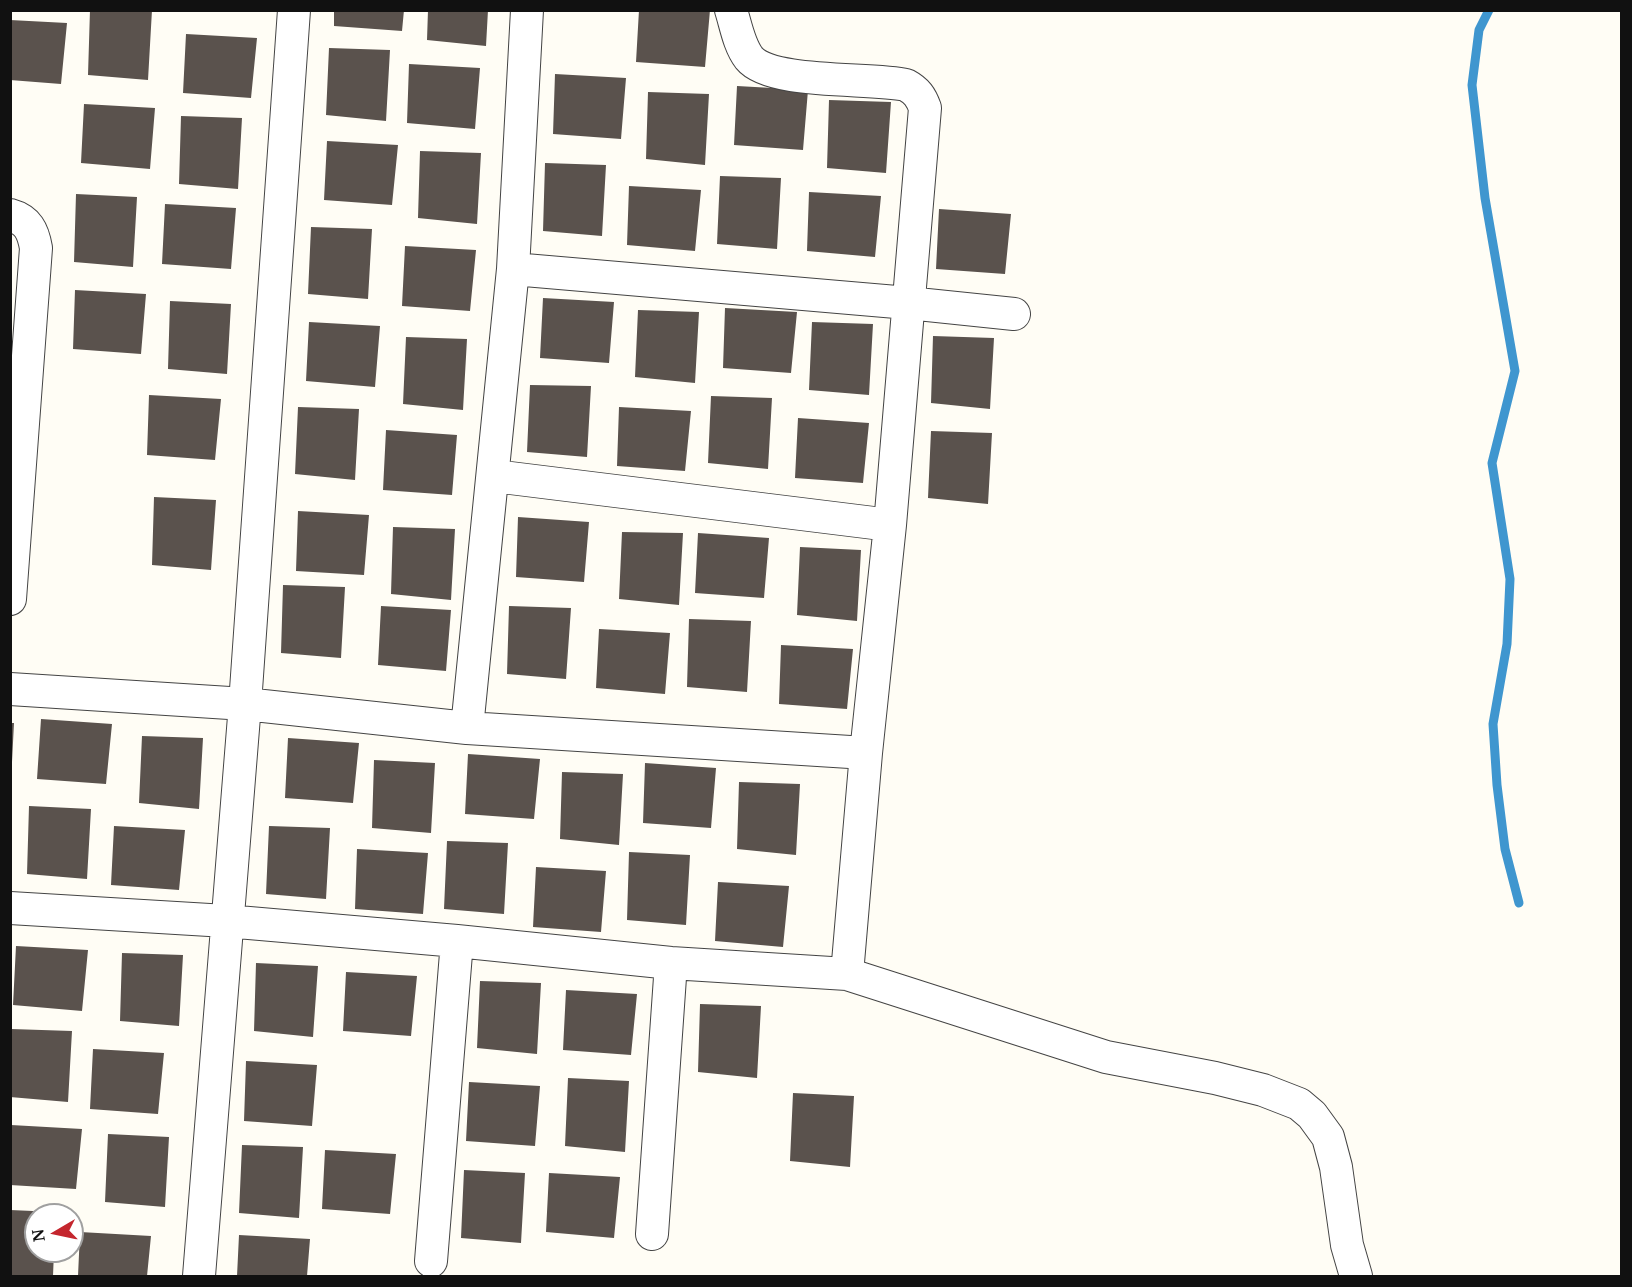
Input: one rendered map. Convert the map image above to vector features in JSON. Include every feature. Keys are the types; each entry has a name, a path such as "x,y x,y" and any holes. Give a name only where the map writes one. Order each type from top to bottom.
{"street":[{"path":"199,1276 245,705 294,10"},
{"path":"467,728 513,269 526,10"},
{"path":"731,10 743,49 751,60 769,71 792,75 896,83 915,90 925,108 890,525 866,753 847,974"},
{"path":"10,215 27,222 34,234 36,248 16,450 10,599"},
{"path":"513,269 1014,314"},
{"path":"494,476 890,525"},
{"path":"10,689 245,705 467,728 866,753"},
{"path":"10,909 226,921 671,963 847,974 1106,1058 1215,1078 1263,1090 1299,1104 1312,1115 1328,1137 1336,1167 1347,1245 1356,1276"},
{"path":"431,1261 457,941"},
{"path":"652,1234 671,963"}],"building":[{"path":"90,10 152,10 148,80 88,75"},
{"path":"334,10 404,10 402,31 334,26"},
{"path":"428,10 488,10 486,46 427,40"},
{"path":"639,10 710,10 705,67 636,62"},
{"path":"10,20 67,23 61,84 10,80"},
{"path":"186,34 257,38 251,98 183,93"},
{"path":"329,48 390,50 386,121 326,115"},
{"path":"409,64 480,68 475,129 407,123"},
{"path":"555,74 626,78 621,139 553,134"},
{"path":"737,86 808,90 803,150 734,145"},
{"path":"648,92 709,94 705,165 646,159"},
{"path":"829,100 891,102 886,173 827,168"},
{"path":"84,104 155,108 150,169 81,163"},
{"path":"181,116 242,118 238,189 179,184"},
{"path":"327,141 398,145 392,205 324,200"},
{"path":"420,151 481,153 477,224 418,218"},
{"path":"545,163 606,165 602,236 543,231"},
{"path":"720,176 781,178 777,249 717,244"},
{"path":"629,186 701,190 695,251 627,245"},
{"path":"809,192 881,196 875,257 807,251"},
{"path":"76,194 137,197 133,267 74,262"},
{"path":"165,204 236,208 231,269 162,264"},
{"path":"939,209 1011,214 1005,274 936,269"},
{"path":"311,227 372,229 368,299 308,294"},
{"path":"405,246 476,250 470,311 402,306"},
{"path":"75,290 146,294 141,354 73,349"},
{"path":"543,298 614,302 609,363 540,358"},
{"path":"170,301 231,304 227,374 168,369"},
{"path":"725,308 797,312 791,373 723,368"},
{"path":"638,310 699,312 695,383 635,377"},
{"path":"309,322 380,326 375,387 306,381"},
{"path":"812,322 873,324 869,395 809,390"},
{"path":"933,336 994,338 990,409 931,403"},
{"path":"406,337 467,339 463,410 403,404"},
{"path":"530,385 591,386 587,457 527,452"},
{"path":"149,395 221,399 215,460 147,455"},
{"path":"711,396 772,398 768,469 708,463"},
{"path":"298,407 359,409 355,480 295,474"},
{"path":"619,407 691,411 685,471 617,466"},
{"path":"798,418 869,423 863,483 795,478"},
{"path":"386,430 457,435 452,495 383,490"},
{"path":"931,431 992,433 988,504 928,498"},
{"path":"154,497 216,500 211,570 152,565"},
{"path":"298,511 369,515 364,575 296,571"},
{"path":"518,517 589,522 584,582 516,577"},
{"path":"393,527 455,529 451,600 391,594"},
{"path":"622,532 683,533 679,605 619,599"},
{"path":"698,533 769,538 764,598 695,593"},
{"path":"800,547 861,550 857,621 797,615"},
{"path":"283,585 345,587 341,658 281,653"},
{"path":"381,606 451,610 446,671 378,665"},
{"path":"509,606 571,608 566,679 507,674"},
{"path":"689,619 751,621 747,692 687,687"},
{"path":"599,629 670,633 665,694 596,688"},
{"path":"781,645 853,649 847,709 779,704"},
{"path":"41,719 112,724 106,784 37,779"},
{"path":"10,723 14,723 12,762 10,762"},
{"path":"142,736 203,738 199,809 139,803"},
{"path":"288,738 359,743 353,803 285,798"},
{"path":"468,754 540,759 534,819 465,814"},
{"path":"374,760 435,763 431,833 372,828"},
{"path":"645,763 716,768 711,828 643,823"},
{"path":"562,772 623,774 619,845 560,839"},
{"path":"739,782 800,784 796,855 737,849"},
{"path":"29,806 91,809 87,879 27,874"},
{"path":"114,826 185,830 179,890 111,885"},
{"path":"269,826 330,828 326,899 266,894"},
{"path":"447,841 508,843 504,914 444,909"},
{"path":"357,849 428,853 423,914 355,909"},
{"path":"629,852 690,855 686,925 627,920"},
{"path":"536,867 606,871 601,932 533,927"},
{"path":"718,882 789,886 783,947 715,941"},
{"path":"16,946 88,950 82,1011 13,1005"},
{"path":"122,953 183,955 179,1026 120,1021"},
{"path":"256,963 318,966 313,1037 254,1031"},
{"path":"346,972 417,976 411,1036 343,1031"},
{"path":"480,981 541,983 537,1054 477,1048"},
{"path":"566,990 637,994 631,1055 563,1050"},
{"path":"700,1004 761,1006 757,1078 698,1072"},
{"path":"11,1029 72,1031 68,1102 10,1097"},
{"path":"93,1049 164,1053 158,1114 90,1109"},
{"path":"246,1061 317,1065 312,1126 244,1121"},
{"path":"568,1078 629,1081 625,1152 565,1146"},
{"path":"469,1082 540,1086 535,1146 466,1141"},
{"path":"793,1093 854,1096 850,1167 790,1161"},
{"path":"11,1125 82,1129 76,1189 10,1185"},
{"path":"108,1134 169,1137 165,1207 105,1202"},
{"path":"242,1145 303,1147 299,1218 239,1213"},
{"path":"325,1150 396,1154 390,1214 322,1209"},
{"path":"464,1170 525,1173 521,1243 461,1238"},
{"path":"549,1173 620,1177 614,1238 546,1232"},
{"path":"10,1210 24,1211 24,1263 54,1263 53,1276 10,1276"},
{"path":"84,1232 151,1236 147,1276 78,1276 79,1263 84,1263"},
{"path":"239,1235 310,1239 307,1276 237,1276"}],"waterway":[{"path":"1489,10 1479,30 1472,85 1485,198 1515,371 1492,463 1510,579 1507,644 1493,724 1497,785 1505,849 1519,903"}]}
